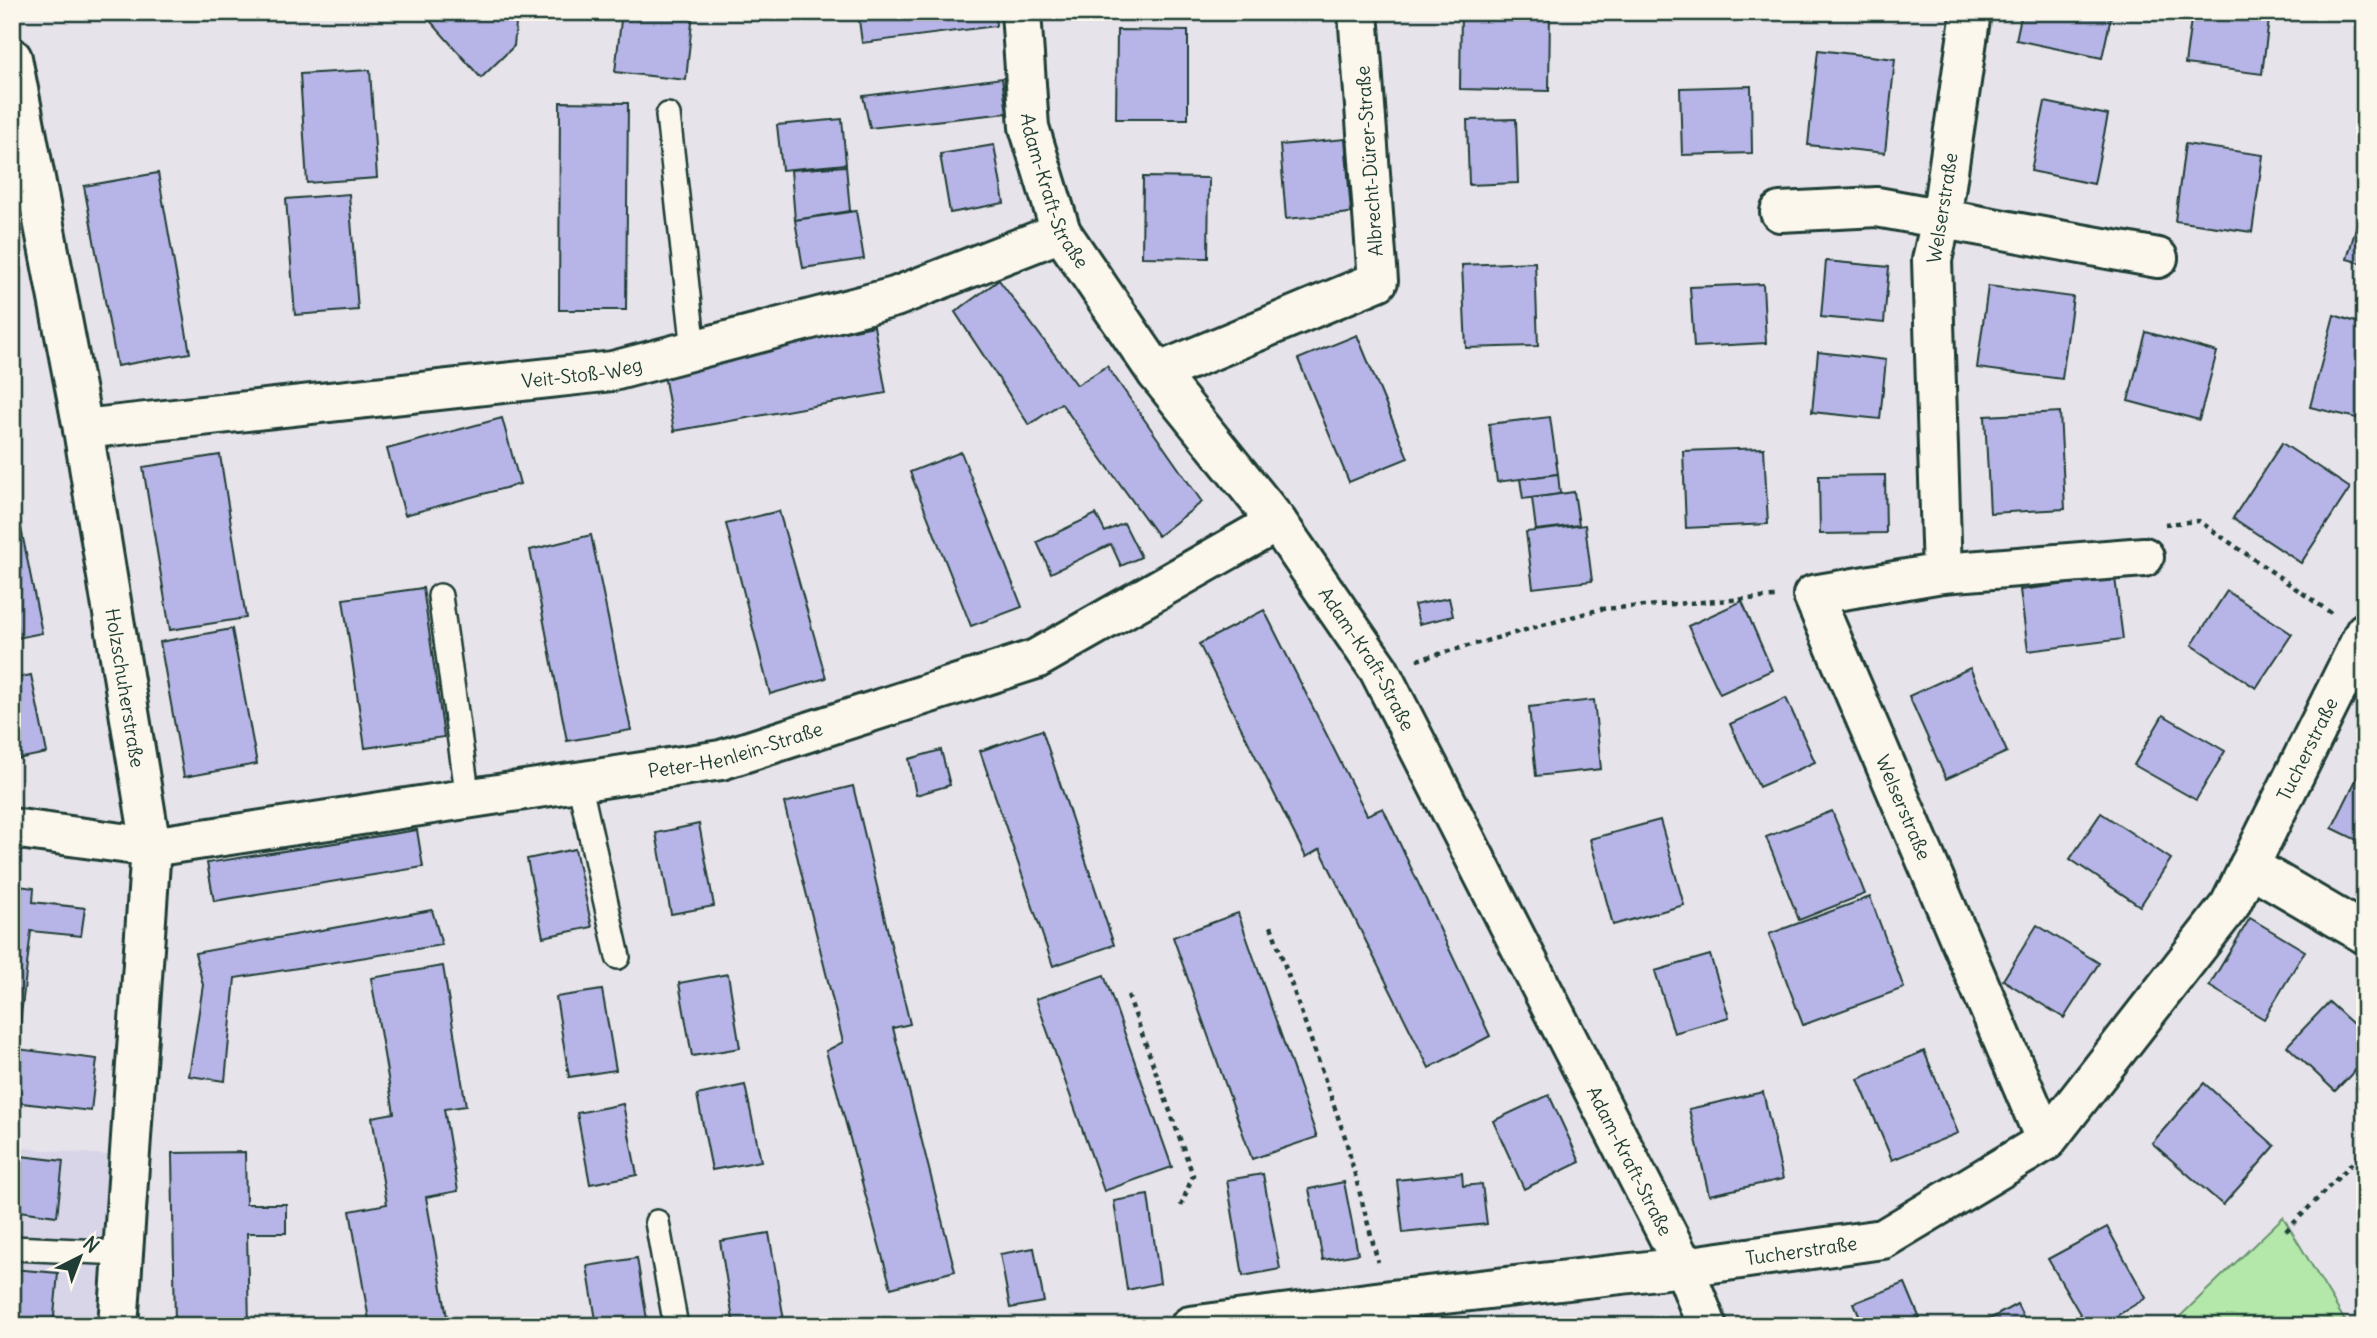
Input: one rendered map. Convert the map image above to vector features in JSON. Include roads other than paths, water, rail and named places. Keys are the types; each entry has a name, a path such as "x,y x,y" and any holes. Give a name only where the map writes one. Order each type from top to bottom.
{"street":[{"name":"Adam-Kraft-Straße","path":"1021,12 1028,127 1061,232 1157,373 1277,522 1379,670 1684,1267 1707,1326"},
{"name":"Albrecht-Dürer-Straße","path":"1157,373 1378,281 1358,12"},
{"name":"Welserstraße","path":"1971,12 1941,220 1932,260 1942,573 1813,595 2046,1141"},
{"name":"Holzschuherstraße","path":"15,82 83,429 151,847 118,1326"},
{"path":"1780,212 1877,207 2158,258"},
{"name":"Veit-Stoß-Weg","path":"83,429 613,371 895,297 1061,232"},
{"name":"Peter-Henlein-Straße","path":"12,828 151,847 721,760 1036,659 1277,522"},
{"path":"1942,573 2144,557"},
{"name":"Tucherstraße","path":"1190,1326 1684,1267 1883,1239 2046,1141 2230,905 2365,632"},
{"path":"2249,866 2365,934"}],"lane":[{"path":"668,115 694,350"},
{"path":"440,596 468,799"},
{"path":"579,782 618,957"},
{"path":"657,1222 676,1326"},
{"path":"12,1248 123,1253"}]}
